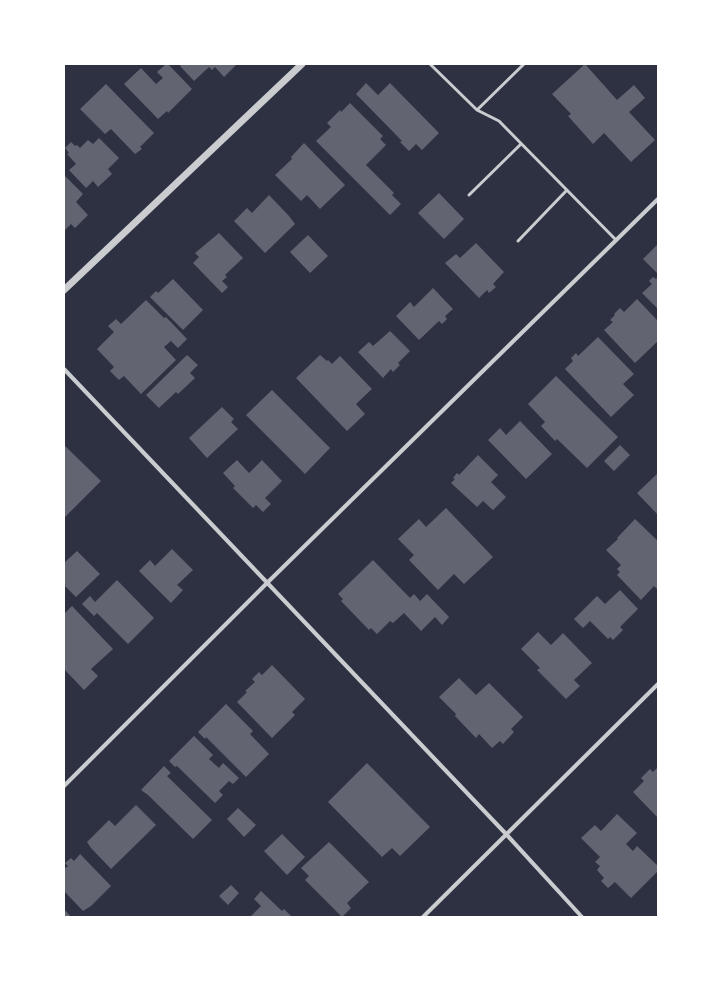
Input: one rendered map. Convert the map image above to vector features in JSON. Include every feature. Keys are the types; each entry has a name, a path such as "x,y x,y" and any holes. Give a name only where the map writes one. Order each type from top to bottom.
{"street":[{"path":"64,290 302,64"},
{"path":"64,786 268,582 658,199"},
{"path":"64,369 268,582 506,834 582,917"},
{"path":"423,917 658,684"}],"lane":[{"path":"430,64 477,110 499,121 616,240"},
{"path":"477,110 524,64"},
{"path":"469,195 521,144"},
{"path":"518,241 568,190"}],"building":[{"path":"168,64 192,89 168,113 167,111 158,119 124,84 141,68 156,84 163,78 157,72"},
{"path":"182,64 237,64 224,77 215,67 212,70 209,67 194,81 180,66"},
{"path":"585,64 617,100 634,85 645,98 629,112 655,140 631,162 604,133 593,144 568,116 571,114 552,94"},
{"path":"366,83 378,95 390,83 439,133 422,150 416,144 409,151 400,142 402,141 356,94"},
{"path":"106,84 154,133 140,147 142,149 135,154 111,129 105,134 80,109"},
{"path":"350,103 383,136 380,139 386,145 366,165 394,193 392,195 401,204 390,215 316,141 331,127 327,123 340,110 341,112"},
{"path":"99,138 119,158 108,169 112,174 98,187 93,181 86,188 69,170 76,164 67,154 69,153 65,148 71,142 80,148 88,140 93,144"},
{"path":"304,143 345,185 320,209 307,195 301,201 275,175 292,159 291,157"},
{"path":"64,175 83,194 76,202 88,215 75,228 71,224 64,231"},
{"path":"439,193 464,219 444,239 418,213"},
{"path":"269,195 295,224 265,253 234,221 247,208 252,213"},
{"path":"219,233 243,258 225,275 227,277 222,281 228,287 222,293 193,263 199,257 195,253"},
{"path":"308,235 328,256 310,273 290,252"},
{"path":"476,243 504,272 493,284 496,287 489,293 487,290 479,298 445,263 456,254 460,258"},
{"path":"658,244 658,272 657,273 643,259"},
{"path":"653,277 656,279 658,277 658,309 642,293 652,284 649,281"},
{"path":"173,279 203,310 183,330 150,297 156,291 158,293"},
{"path":"433,288 453,309 445,316 447,319 442,324 439,321 419,340 396,316 410,302 414,307"},
{"path":"637,299 658,321 658,341 635,363 604,330 613,322 610,320 620,308 624,312"},
{"path":"146,300 164,318 166,317 187,339 178,348 171,341 164,347 176,360 141,394 124,376 119,380 110,371 114,367 97,349 114,332 108,326 116,319 121,324"},
{"path":"390,331 410,351 398,363 400,365 393,372 391,369 383,378 358,352 369,342 373,346"},
{"path":"598,337 634,374 623,384 634,395 611,417 565,369 573,361 571,358 576,353 578,356"},
{"path":"187,355 198,365 190,373 195,378 178,394 176,392 159,408 146,395"},
{"path":"320,355 332,364 340,356 372,389 356,404 365,414 347,431 296,378"},
{"path":"556,376 618,437 587,468 557,439 555,441 541,426 545,422 528,404"},
{"path":"272,390 330,448 305,474 246,415"},
{"path":"222,407 234,419 231,422 238,429 207,458 189,438"},
{"path":"520,421 552,454 526,479 488,440 500,428 506,435"},
{"path":"64,445 101,481 64,518"},
{"path":"620,445 630,455 614,471 604,461"},
{"path":"478,455 498,475 491,482 506,497 493,510 483,501 477,507 451,483 455,479 453,478 457,473 459,475"},
{"path":"237,460 249,473 262,460 282,481 265,498 271,504 263,512 256,505 253,508 233,488 235,486 223,473"},
{"path":"658,473 658,515 637,493"},
{"path":"446,508 493,557 464,584 454,574 438,590 409,560 414,555 398,539 419,519 426,527"},
{"path":"635,519 658,541 658,590 654,586 641,600 617,575 620,572 617,569 621,565 606,550 618,539 617,538"},
{"path":"172,549 193,570 177,585 183,590 171,603 139,571 150,560 155,566"},
{"path":"77,551 100,574 76,597 64,585 64,563"},
{"path":"373,560 410,598 414,594 420,601 427,594 449,617 442,625 435,617 421,631 404,613 393,623 390,621 377,634 371,628 369,630 341,601 343,599 338,594"},
{"path":"117,580 154,618 128,644 97,613 94,616 82,604 90,596 95,602"},
{"path":"620,590 638,609 620,627 623,630 613,640 610,637 608,639 590,621 583,628 574,619 597,596 605,604"},
{"path":"72,606 113,649 91,669 98,676 84,690 64,669 64,614"},
{"path":"538,632 551,645 563,633 592,663 574,680 580,686 566,699 537,670 540,668 521,649"},
{"path":"272,665 305,699 292,712 295,715 272,738 237,702 247,692 245,691 255,682 252,679 259,672 262,675"},
{"path":"459,678 476,695 489,683 523,717 511,729 514,732 503,744 500,741 492,748 479,734 476,738 455,716 456,714 439,697"},
{"path":"226,704 253,731 250,734 269,754 246,777 206,737 205,739 198,732"},
{"path":"194,736 213,755 209,759 219,768 223,763 239,778 233,784 229,781 219,791 223,795 215,803 177,766 175,767 169,761"},
{"path":"367,763 430,827 400,856 392,848 382,857 328,802"},
{"path":"164,766 171,773 167,776 212,820 193,839 141,790"},
{"path":"658,767 658,818 633,792 644,781 641,778 650,769 653,772"},
{"path":"136,805 156,825 111,869 87,842 109,820 115,826"},
{"path":"238,808 256,825 244,837 227,819"},
{"path":"617,814 637,833 626,844 633,851 637,846 658,866 658,871 631,898 615,882 608,888 601,881 604,878 597,870 600,866 595,862 600,857 581,838 595,825 601,831"},
{"path":"282,834 305,857 287,875 264,851"},
{"path":"329,842 369,882 347,903 351,908 342,917 305,880 309,876 301,868"},
{"path":"80,854 111,886 91,906 83,911 64,891 64,869 68,866 65,863 71,858 74,861"},
{"path":"231,885 239,893 228,905 219,896"},
{"path":"261,891 282,911 284,909 292,917 250,917 261,906 254,899"},
{"path":"64,909 71,917 64,917"}]}
